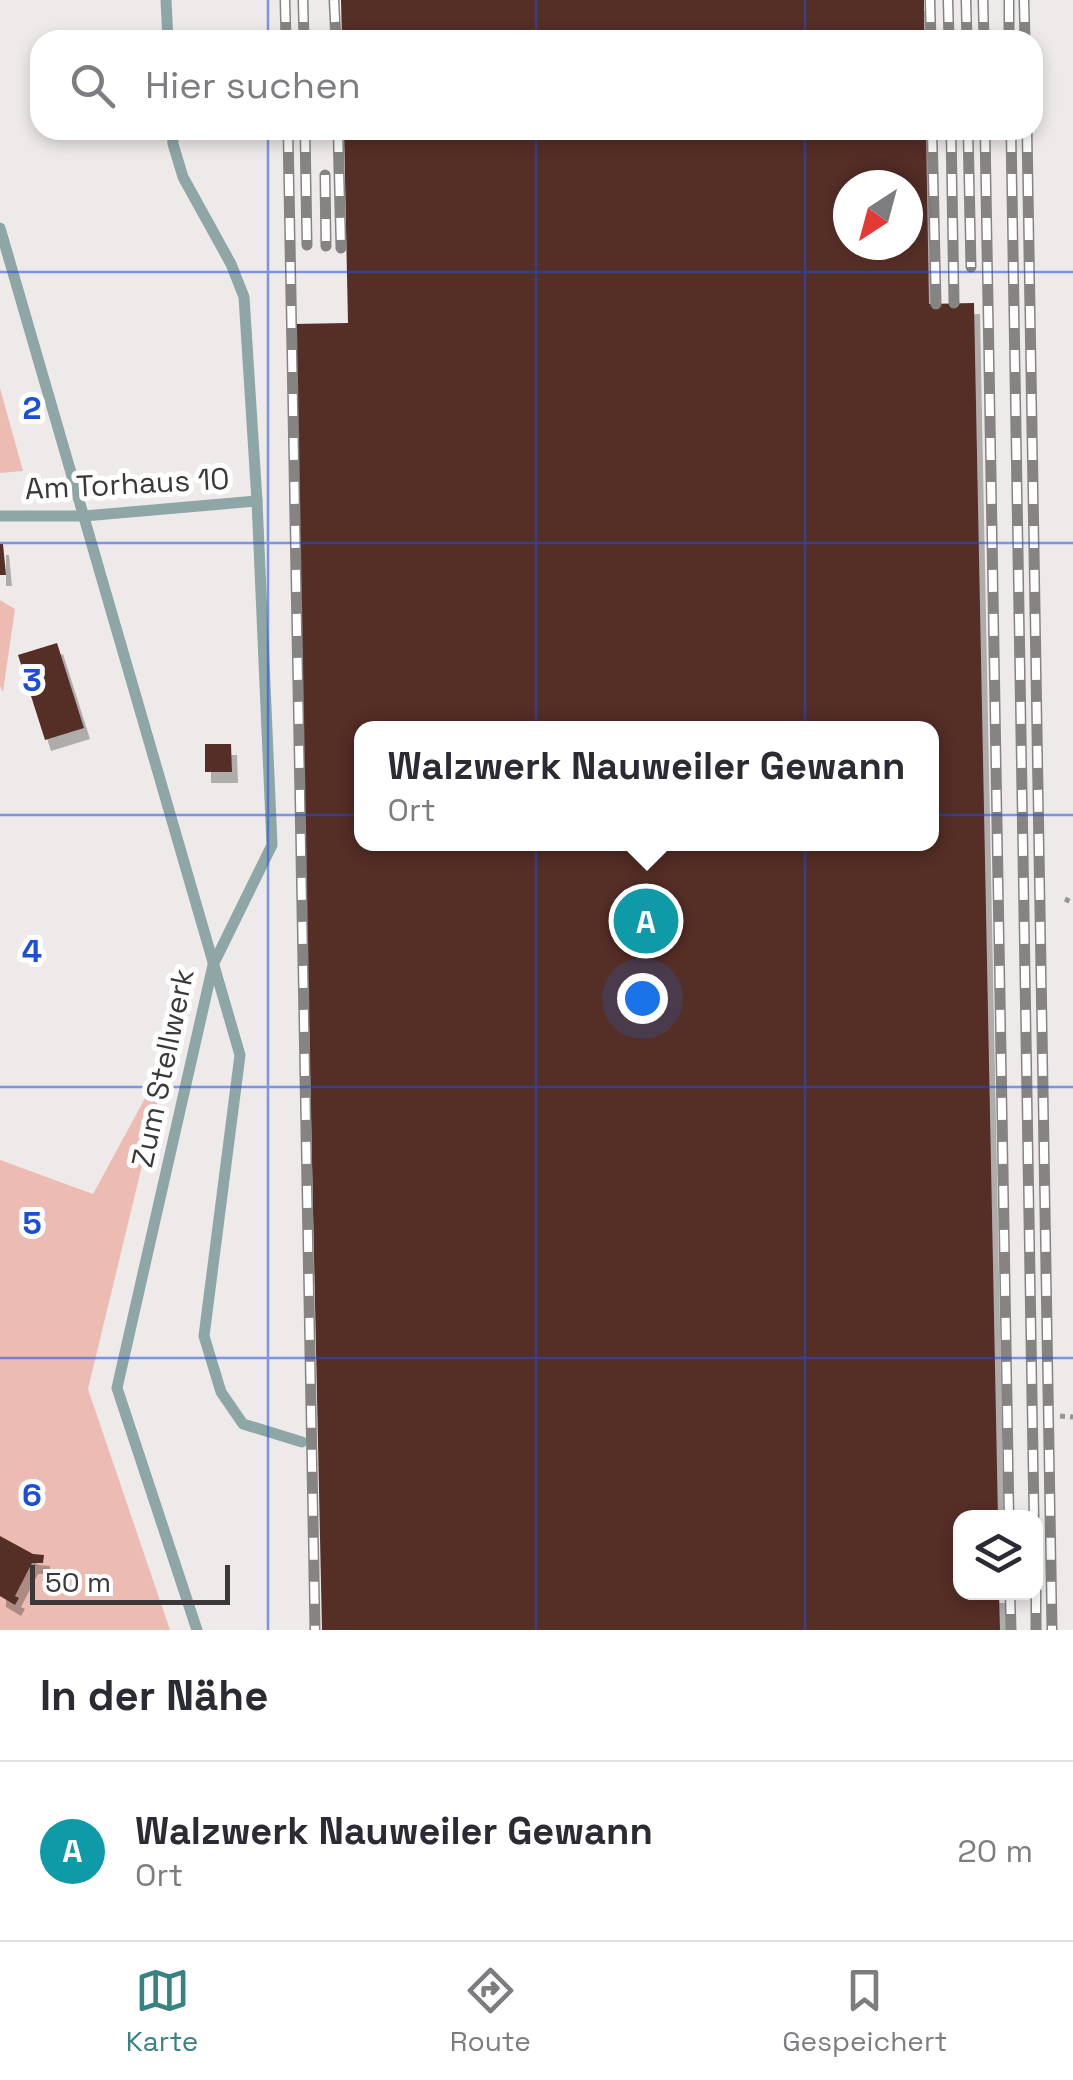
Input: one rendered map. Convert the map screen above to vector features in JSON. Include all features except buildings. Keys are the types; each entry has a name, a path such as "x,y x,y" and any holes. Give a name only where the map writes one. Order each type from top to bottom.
{"lane":[{"path":"166,0 168,30"},
{"path":"173,140 184,177 231,264 244,297 258,501 272,845 214,965 240,1055 204,1336 221,1392 244,1424 302,1442"},
{"name":"Zum Stellwerk","path":"0,228 214,965 117,1388 196,1630"},
{"name":"Am Torhaus 10","path":"0,516 84,516 258,501"}],"path":[{"path":"1065,899 1073,903"},
{"path":"1060,1416 1073,1417"}],"shaded area":[{"path":"0,388 23,471 0,473"},
{"path":"0,600 15,609 3,692 0,686"},
{"path":"169,1054 88,1389 170,1630 0,1630 0,1160 93,1194"}],"railway":[{"path":"285,0 286,30"},
{"path":"303,0 304,30"},
{"path":"334,0 336,30"},
{"path":"930,0 931,30"},
{"path":"948,0 949,30"},
{"path":"966,0 967,30"},
{"path":"983,0 984,30"},
{"path":"1009,0 1009,30"},
{"path":"1024,0 1025,30"},
{"path":"288,140 315,1630"},
{"path":"305,140 307,245"},
{"path":"338,140 341,248"},
{"path":"932,140 936,304"},
{"path":"951,140 954,303"},
{"path":"968,140 971,267"},
{"path":"985,140 1009,1510"},
{"path":"1011,140 1034,1510"},
{"path":"1027,140 1052,1630"},
{"path":"325,175 326,246"},
{"path":"1010,1600 1011,1630"},
{"path":"1036,1600 1036,1630"}],"place":[{"name":"Walzwerk Nauweiler Gewann","path":"646,921"}]}
